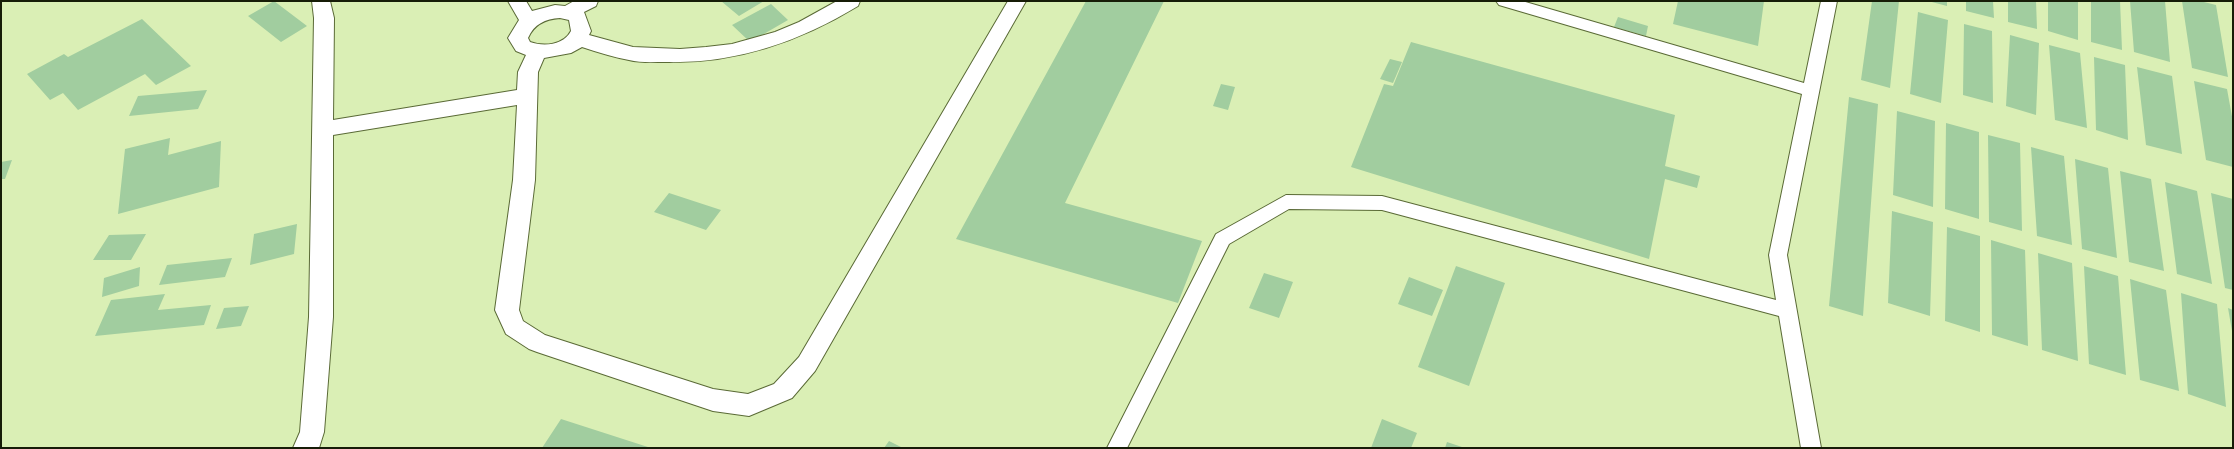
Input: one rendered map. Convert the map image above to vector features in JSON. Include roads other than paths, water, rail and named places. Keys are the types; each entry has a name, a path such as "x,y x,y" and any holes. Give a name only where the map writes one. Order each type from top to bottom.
{"street":[{"path":"306,448 312,432 321,317 324,18 321,1"},
{"path":"516,1 529,21"},
{"path":"569,12 589,1"},
{"path":"577,38 628,53 670,56 715,54 767,42 803,28 851,1"},
{"path":"537,53 528,72 524,180 507,310 514,327 537,342 714,400 749,405 783,391 806,364 1017,1"},
{"path":"549,12 569,12 577,16 582,24 581,31 577,38 559,50 537,53 524,48 520,42 519,35 529,21 549,12"},
{"path":"323,129 527,96"}],"lane":[{"path":"1504,1 1811,91"},
{"path":"1812,448 1778,255 1829,1"},
{"path":"1117,448 1222,239 1286,202 1382,203 1788,311"}]}
